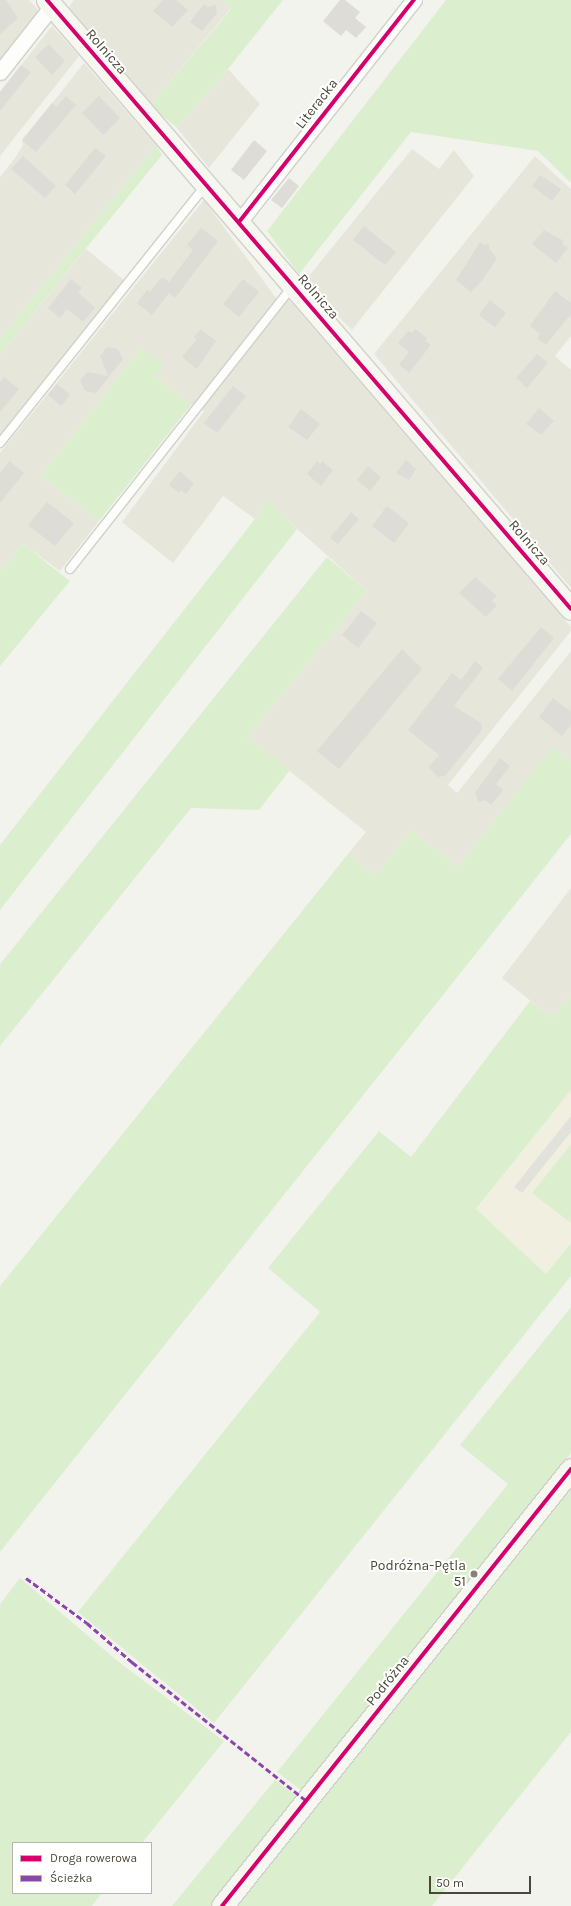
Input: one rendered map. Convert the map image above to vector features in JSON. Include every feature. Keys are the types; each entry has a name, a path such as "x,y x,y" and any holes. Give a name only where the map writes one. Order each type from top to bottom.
{"street":[{"name":"Literacka","path":"239,222 414,0"},
{"name":"Rolnicza","path":"50,3 571,609"},
{"path":"0,72 50,3"},
{"name":"Podróżna","path":"222,1906 571,1469"}],"lane":[{"path":"0,443 206,184"},
{"path":"70,569 293,286"}],"shaded area":[{"path":"0,0 29,0 41,13 0,65"},
{"path":"74,0 224,0 231,8 150,105 69,7"},
{"path":"52,26 79,56 0,156 0,92"},
{"path":"84,63 156,145 0,339 0,177 23,145 22,141"},
{"path":"228,69 260,104 209,168 177,128"},
{"path":"412,149 439,169 454,150 474,176 352,330 304,282"},
{"path":"535,156 571,189 571,336 555,356 571,370 571,588 374,354"},
{"path":"204,200 276,298 289,300 571,627 571,631 448,785 457,793 571,651 571,761 553,748 458,867 411,831 375,875 348,854 366,832 247,737 367,591 266,501 255,519 223,496 173,563 122,522 204,411 191,405 155,376 141,348 41,476 99,521 60,571 23,544 0,571 0,453"},
{"path":"86,249 124,280 0,435 0,354"},
{"path":"571,888 571,994 552,1018 502,978"},
{"path":"571,1090 571,1243 546,1274 476,1210"},
{"path":"571,1116 571,1132 522,1193 514,1187"}],"green space":[{"path":"224,0 283,0 228,69 177,128 150,105 231,9"},
{"path":"446,0 571,0 571,183 538,151 411,132 299,274 267,231"},
{"path":"156,145 162,155 0,354 0,339"},
{"path":"141,348 163,365 155,376 191,405 99,521 41,476"},
{"path":"266,500 297,529 0,910 0,845 255,519"},
{"path":"23,544 70,581 0,666 0,571"},
{"path":"327,557 367,591 247,737 290,770 259,810 191,808 0,1046 0,964"},
{"path":"553,747 571,761 571,834 0,1552 0,1286 348,854 375,875 411,831 458,867"},
{"path":"571,994 571,1090 476,1209 546,1274 571,1243 571,1276 214,1723 78,1612 320,1312 268,1268 379,1131 411,1157 530,1001 552,1018"},
{"path":"571,1144 571,1223 532,1193"},
{"path":"571,1307 571,1453 302,1791 277,1772 508,1484 460,1445"},
{"path":"571,1481 571,1732 432,1906 232,1906"},
{"path":"20,1578 120,1663 224,1741 143,1842 12,1842 12,1894 101,1894 92,1906 0,1906 0,1604"},
{"path":"275,1780 298,1797 210,1906 172,1906"}],"building":[{"path":"0,0 6,0 18,18 0,34"},
{"path":"163,0 176,0 188,10 172,27 153,11"},
{"path":"340,0 345,0 360,12 355,18 366,27 356,38 346,30 341,36 323,21"},
{"path":"204,4 207,7 216,5 217,13 202,31 190,22"},
{"path":"49,44 65,61 52,75 35,57"},
{"path":"21,65 31,72 0,111 0,92"},
{"path":"66,96 76,105 36,152 22,140 52,103 56,107"},
{"path":"99,96 120,118 103,135 82,113"},
{"path":"254,140 267,151 244,180 231,170"},
{"path":"95,148 106,156 75,194 65,185"},
{"path":"23,156 56,186 45,198 11,169"},
{"path":"540,175 561,189 552,201 532,186"},
{"path":"289,178 299,186 282,208 271,200"},
{"path":"364,226 396,252 385,265 353,240"},
{"path":"201,228 218,241 175,298 169,293 152,315 137,303 147,290 150,292 162,277 169,282 193,250 187,245"},
{"path":"544,230 564,241 562,244 568,248 556,263 532,244"},
{"path":"480,242 484,245 489,244 489,249 497,258 482,281 471,292 456,280"},
{"path":"71,279 82,288 78,292 95,308 83,322 67,309 60,318 48,308"},
{"path":"243,279 259,292 239,317 223,304"},
{"path":"555,291 571,303 571,314 546,345 537,338 540,334 530,326"},
{"path":"490,300 506,313 495,327 479,315"},
{"path":"201,329 216,341 197,369 182,357 197,339 194,337"},
{"path":"415,329 427,338 425,341 431,345 409,373 399,365 409,352 398,343 408,331 412,333"},
{"path":"107,347 118,349 123,359 96,393 85,391 80,381 87,372 108,376 100,356"},
{"path":"537,354 548,363 527,388 516,378"},
{"path":"4,377 19,389 0,412 0,383"},
{"path":"57,384 70,395 61,406 48,395"},
{"path":"233,386 246,396 217,433 204,423"},
{"path":"539,408 554,421 541,435 526,424"},
{"path":"301,409 320,424 307,440 288,427"},
{"path":"406,460 416,469 409,480 396,473"},
{"path":"10,461 24,473 0,503 0,473"},
{"path":"317,461 320,464 322,461 333,470 321,486 307,474"},
{"path":"368,466 381,477 370,491 357,480"},
{"path":"180,471 194,484 186,494 181,490 179,493 169,485"},
{"path":"47,502 74,523 55,546 28,525"},
{"path":"387,506 409,523 394,543 372,526"},
{"path":"351,512 359,519 338,544 330,538"},
{"path":"475,577 497,596 492,601 497,605 486,617 459,593"},
{"path":"361,611 377,623 358,648 342,635"},
{"path":"541,627 554,638 512,691 498,679"},
{"path":"402,649 422,669 339,769 317,751"},
{"path":"475,661 483,668 454,706 481,723 482,730 445,776 438,777 429,767 439,755 408,730 452,673 461,680"},
{"path":"553,698 571,712 571,724 562,736 539,717"},
{"path":"500,758 510,766 496,784 503,790 491,805 485,800 479,802 475,793"}],"marked path":[{"path":"26,1578 87,1623 132,1662 307,1801"}],"cycle path":[{"path":"47,0 571,609"},
{"path":"239,222 414,0"},
{"path":"222,1906 571,1469"}],"place":[{"name":"Podróżna-Pętla 51","path":"474,1574"}]}
